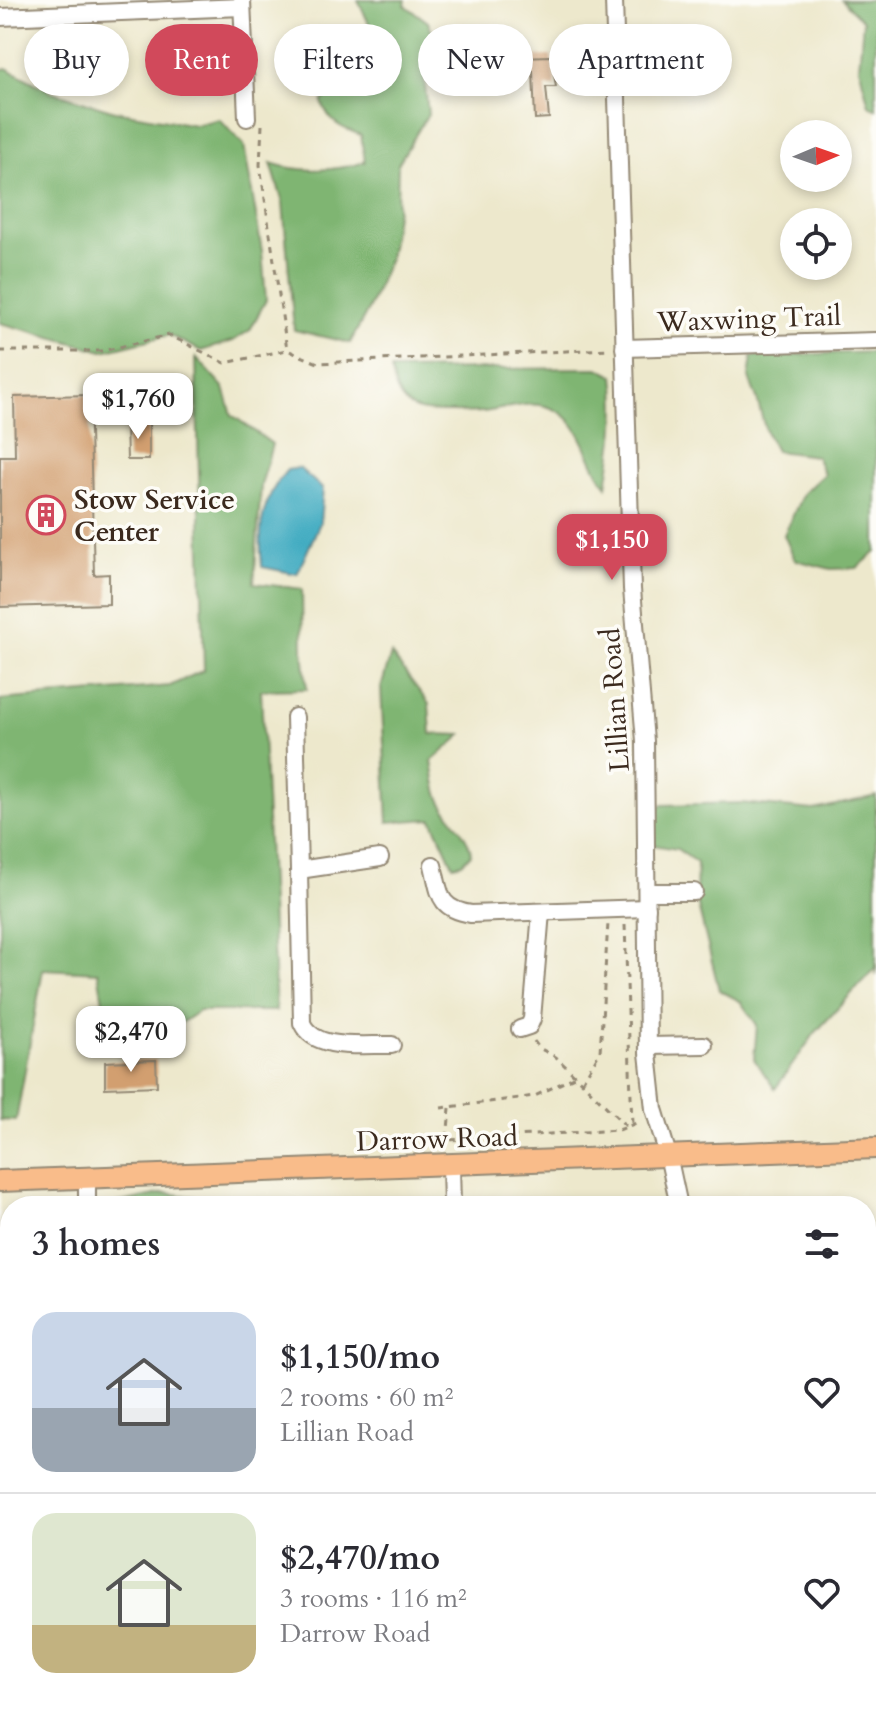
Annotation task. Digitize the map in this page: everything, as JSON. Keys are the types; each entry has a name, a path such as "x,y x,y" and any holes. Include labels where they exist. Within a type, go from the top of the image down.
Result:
{"main road":[{"name":"Darrow Road","path":"0,1181 876,1148"}],"street":[{"name":"Lillian Road","path":"614,0 632,589 644,713 648,1046 654,1109 677,1196"},
{"path":"0,17 242,3 247,118"},
{"name":"Waxwing Trail","path":"624,348 876,341"},
{"path":"295,717 302,1023 305,1031 315,1039 392,1045"},
{"path":"299,870 380,858"},
{"path":"433,865 440,896 447,907 471,914 617,909 694,892"},
{"path":"524,1028 532,1019 541,912"},
{"path":"648,1046 704,1045"},
{"path":"451,1165 452,1196"},
{"path":"87,1178 87,1196"}],"path":[{"path":"247,118 262,117 260,165 287,350"},
{"path":"0,351 103,351 169,335 225,363 287,350 318,363 624,348"},
{"path":"582,1082 600,1052 617,909"},
{"path":"617,909 630,1126"},
{"path":"524,1028 536,1046 556,1057 630,1126"},
{"path":"441,1108 535,1096 576,1076"},
{"path":"450,1108 447,1140 630,1126 639,1122"}],"green space":[{"path":"358,0 406,0 405,5 428,22 418,24 418,96 426,96 428,114 398,164 397,208 389,259 369,308 350,343 294,330 283,203 271,163 318,170 365,162 361,135 337,124 322,102 326,96 402,96 402,24 369,24"},
{"path":"842,0 876,0 876,109 869,105 859,67 863,21"},
{"path":"6,68 24,77 24,96 66,96 115,111 195,125 219,119 244,145 262,251 266,300 250,330 233,341 201,351 169,335 103,351 0,323 0,70"},
{"path":"876,352 876,552 857,568 831,569 795,560 784,535 803,493 824,474 816,456 776,451 766,432 749,378 752,356"},
{"path":"196,357 224,388 232,415 272,444 261,486 254,583 302,589 307,689 261,690 276,1011 199,1011 134,1054 110,1043 98,972 43,969 16,1121 0,1120 0,700 170,686 204,670"},
{"path":"598,368 614,376 615,431 607,486 576,429 552,408 533,404 479,412 418,410 399,394 391,370"},
{"path":"391,654 429,704 431,734 462,735 432,761 440,799 469,847 471,854 462,863 453,865 432,819 388,822 381,688"},
{"path":"876,796 876,976 875,968 815,1033 775,1089 754,1059 757,1025 740,1001 719,990 696,898 697,863 677,849 653,845 650,820 661,805 741,803 814,810"},
{"path":"165,1193 188,1196 151,1196"}],"water":[{"path":"299,468 323,489 320,523 297,574 262,567 261,527 267,503 278,481 287,470"}],"building":[{"path":"549,56 549,87 546,87 549,118 535,119 533,57"},
{"name":"Stow Service Center","path":"89,395 94,575 109,574 109,604 0,607 0,456 15,456 14,397"},
{"path":"126,422 149,422 149,460 127,460"},
{"path":"156,1060 157,1086 105,1088 105,1062"}],"place":[{"name":"Stow Service Center","path":"46,515"}]}
